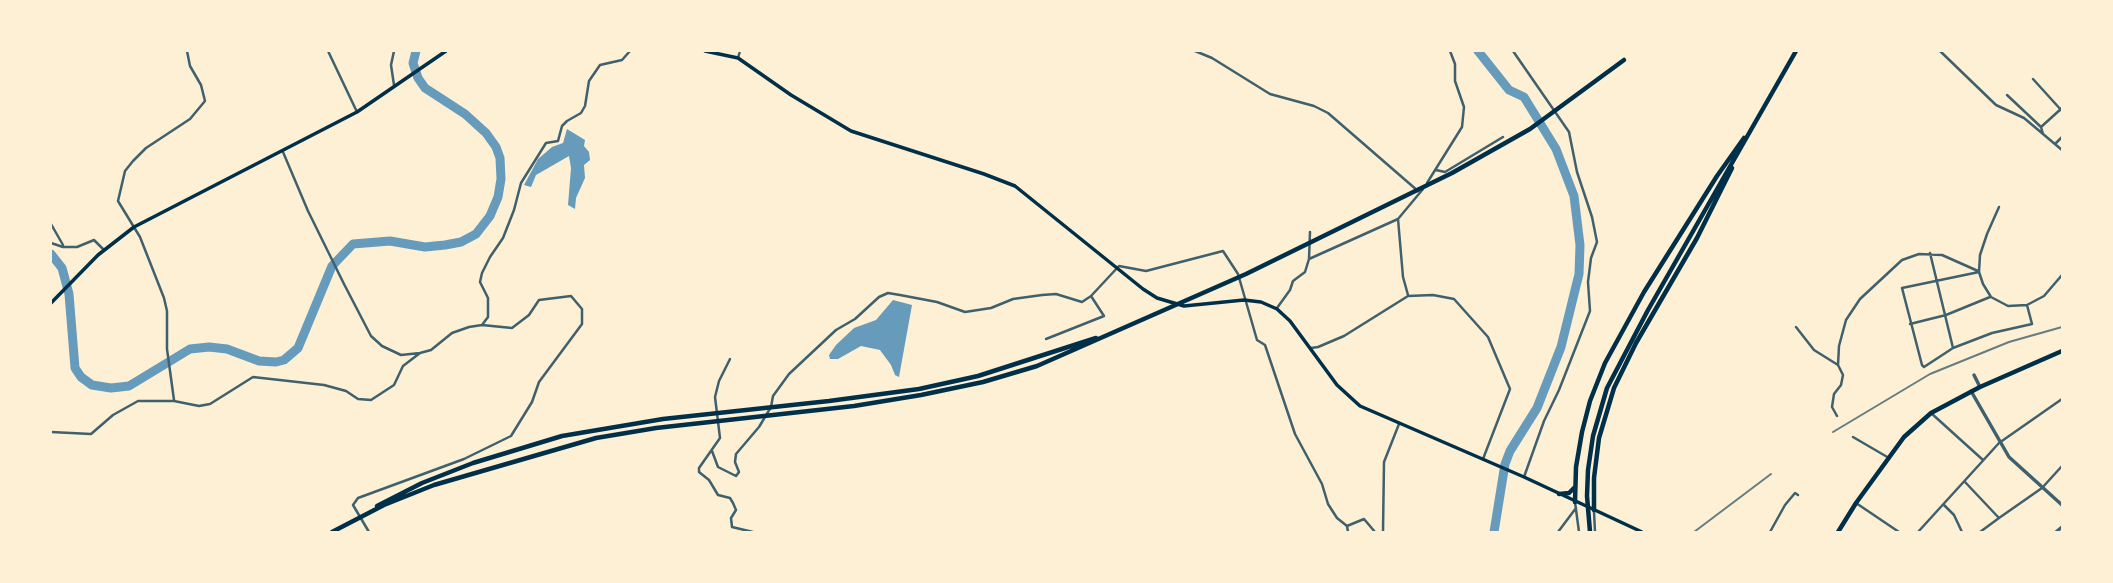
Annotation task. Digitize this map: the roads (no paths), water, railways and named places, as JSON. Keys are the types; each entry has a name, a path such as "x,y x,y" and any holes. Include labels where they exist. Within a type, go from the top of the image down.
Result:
{"highway":[{"path":"1589,532 1587,496 1593,436 1602,401 1615,370 1796,51"},
{"path":"332,532 371,511 425,488 589,440 663,427 874,403 983,382 1044,363 1163,312 1452,173 1530,129 1624,60"},
{"path":"1575,505 1579,450 1588,409 1615,342 1717,176 1755,124"},
{"path":"1594,510 1594,478 1599,438 1614,388 1636,343 1713,209 1755,124"},
{"path":"340,528 404,491 462,467 532,444 597,429 663,419 780,407 949,383 1034,359 1138,323"},
{"path":"1838,532 1903,437 1931,413 1970,391 2062,351"},
{"path":"1559,494 1569,493 1575,487"}],"main road":[{"path":"52,302 104,250 134,227 357,112 446,51"},
{"path":"705,51 738,58 791,95 851,131 1015,186 1143,289 1171,303 1184,306 1244,300 1261,302 1277,309 1290,321 1337,386 1360,406 1522,476 1575,505 1594,510 1639,532"}],"street":[{"path":"174,401 164,298 151,260 118,201 125,171 146,148 183,124 205,101 201,85 190,66 187,51"},
{"path":"328,51 357,112"},
{"path":"394,51 391,65 394,87"},
{"path":"482,325 488,317 488,298 480,282 482,273 503,238 521,183 546,143 558,141 562,126 581,113 585,106 589,80 600,65 622,60 630,51"},
{"path":"738,58 740,51"},
{"path":"1195,51 1212,58 1270,94 1314,106 1328,113 1420,193"},
{"path":"1309,259 1398,219 1436,170 1462,127 1464,107 1455,81 1455,64 1450,51"},
{"path":"1513,51 1569,132 1577,172 1597,242 1591,258 1588,282 1590,311 1522,476"},
{"path":"1940,51 1996,105 2024,118 2062,150"},
{"path":"2033,79 2062,110 2041,127"},
{"path":"2007,94 2041,127 2043,134"},
{"path":"1436,170 1445,172 1503,136"},
{"path":"2055,144 2062,137"},
{"path":"282,150 344,284 371,335 382,346 401,355 420,353 431,350 452,332 482,325 512,328 529,316 539,300 565,296 571,296 579,303 583,316 582,324 539,382 532,402 511,436 464,459 358,498 353,505 369,532"},
{"path":"1999,206 1983,245 1979,272 1991,297 2008,306 2027,305 2044,296 2062,275"},
{"path":"1398,219 1403,276 1408,296"},
{"path":"51,223 64,247"},
{"path":"1277,309 1293,281 1305,272 1309,259 1310,232"},
{"path":"51,243 77,247 94,240 104,250"},
{"path":"712,450 718,467 736,475 739,472 735,462 736,454 759,427 774,396 789,374 836,330 888,293 937,302 965,313 991,309 1013,299 1056,294 1082,302 1119,266 1146,271 1223,251 1238,274 1257,340 1265,345 1295,434 1322,484 1328,504 1337,519 1347,526 1348,532"},
{"path":"1837,416 1832,407 1834,394 1841,385 1843,375 1838,365 1839,346 1846,320 1860,299 1902,260 1919,254 1930,253 1953,259 1979,272"},
{"path":"1930,253 1953,348"},
{"path":"1979,272 1902,288 1924,367 1953,348 1992,333 2032,324 2027,305"},
{"path":"1310,348 1344,336 1408,296 1433,295 1454,299 1488,337 1510,390 1485,460"},
{"path":"1046,339 1104,316 1091,296"},
{"path":"1910,324 1946,315 1991,297"},
{"path":"1796,327 1814,350 1838,365"},
{"path":"52,433 91,433 113,415 138,401 174,401 188,406 210,404 253,377 324,385 346,391 358,399 371,400 394,385 403,366 420,353"},
{"path":"730,359 719,381 715,397 720,438 708,453 699,472 709,480 718,495 730,498 736,510 731,519 732,527 753,532"},
{"path":"1974,375 1980,387"},
{"path":"1970,391 1999,443 2014,463 2062,505"},
{"path":"1918,532 1999,443 2062,399"},
{"path":"1931,413 1983,460"},
{"path":"1383,532 1384,462 1399,424"},
{"path":"1853,437 1889,458"},
{"path":"1980,532 2042,488 2062,466"},
{"path":"1965,482 1999,518"},
{"path":"1770,532 1785,505 1795,493 1798,495"},
{"path":"1856,503 1899,532"},
{"path":"1558,532 1575,505"},
{"path":"1575,505 1579,532"},
{"path":"1944,505 1954,515 1962,532"},
{"path":"1589,532 1594,510"},
{"path":"1347,526 1364,519 1375,532"},
{"path":"2056,532 2062,527"}],"water":[{"path":"567,129 585,140 584,146 589,152 590,160 584,165 585,178 576,198 575,209 568,205 571,168 569,156 536,175 531,187 524,185 538,159 552,147 563,143"},
{"path":"893,300 912,305 899,377 895,375 880,350 861,346 838,359 830,359 829,355 836,345 854,328 876,320"}],"waterway":[{"path":"51,254 62,268 69,294 75,368 81,377 92,385 111,388 129,386 190,349 227,349 259,361 284,360 298,348 332,266 353,244 390,241 425,247 461,242 476,234 490,216 498,197 501,179 500,158 496,147 486,133 465,114 425,88 413,63 416,51"},
{"path":"1478,51 1509,90 1524,97 1556,149 1574,196 1580,245 1579,274 1561,347 1537,408 1510,451 1505,464 1494,532"}],"railway":[{"path":"1833,432 1930,374 2009,342 2062,327"},
{"path":"1694,532 1771,474"}]}
